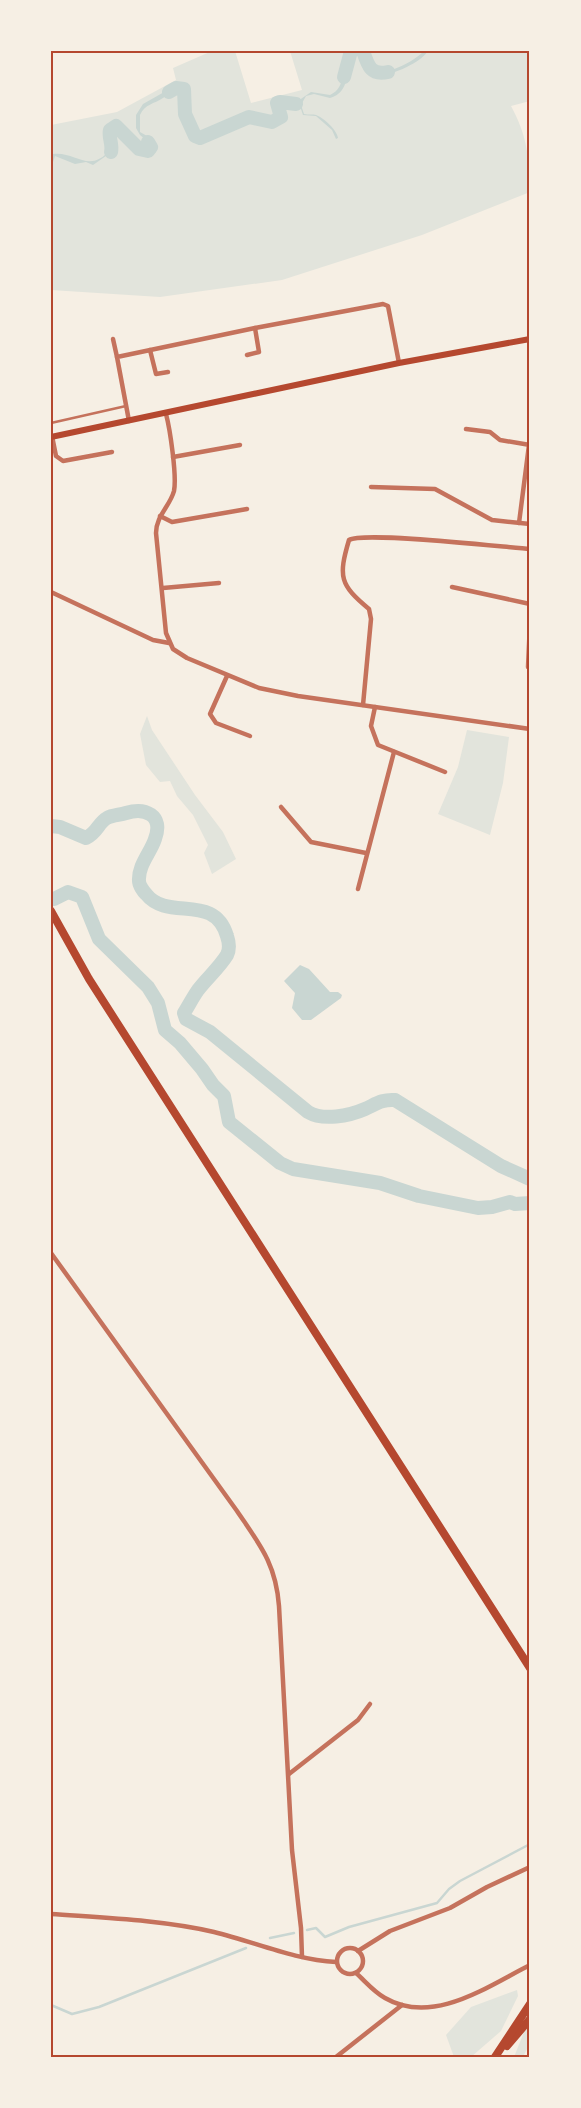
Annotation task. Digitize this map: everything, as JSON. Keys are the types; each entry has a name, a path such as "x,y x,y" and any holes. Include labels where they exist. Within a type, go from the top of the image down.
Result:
{"main road":[{"path":"52,437 399,363 530,339"},
{"path":"51,911 90,979 530,1668"},
{"path":"497,2057 530,2004"},
{"path":"497,2057 530,2019"}],"street":[{"path":"117,357 383,304 388,306 399,363"},
{"path":"247,355 259,352 255,328"},
{"path":"112,339 129,421"},
{"path":"150,350 156,374 168,372"},
{"path":"166,414 173,457 174,491 156,525 156,533 166,633 169,644 179,654 258,688 298,696 530,729"},
{"path":"466,429 490,432 500,440 529,445 519,523"},
{"path":"52,437 56,456 62,461 112,452"},
{"path":"173,457 240,445"},
{"path":"371,487 435,489 492,520 530,524"},
{"path":"160,516 172,522 247,509"},
{"path":"363,705 371,619 369,609 350,594 342,578 349,540 370,537 452,542 530,550"},
{"path":"163,588 219,583"},
{"path":"452,587 530,604"},
{"path":"51,592 153,640 169,644"},
{"path":"528,666 530,622"},
{"path":"227,676 210,714 212,720 250,736"},
{"path":"374,707 370,726 378,745 446,772"},
{"path":"358,889 394,752"},
{"path":"281,807 311,842 366,853"},
{"path":"51,1254 266,1554 273,1569 278,1593 292,1850 301,1928 302,1957"},
{"path":"289,1774 358,1720 370,1704"},
{"path":"358,1951 390,1931 450,1908 487,1887 530,1867"},
{"path":"51,1914 139,1920 177,1926 220,1934 317,1961 336,1962"},
{"path":"345,1948 354,1948 358,1951 363,1960 362,1966 356,1972 348,1974 342,1972 336,1962 338,1954 345,1948"},
{"path":"356,1972 385,1998 402,2005 430,2007 455,2002 530,1964"},
{"path":"336,2057 402,2005"}],"lane":[{"path":"51,423 126,406"}],"shaded area":[{"path":"212,51 235,51 251,103 302,90 290,51 530,51 530,101 511,106 524,138 529,169 530,192 422,235 282,280 160,297 51,290 51,125 117,112 176,80 173,68"},
{"path":"348,51 353,51 348,55 346,81 341,91 330,98 314,94 306,96 301,105 304,114 316,115 330,125 337,135 338,138 336,139 332,130 316,116 303,115 300,106 279,102 277,106 284,114 279,122 264,123 248,117 198,141 191,139 178,108 181,92 177,89 147,106 140,115 140,132 154,140 158,147 155,153 146,155 134,151 113,127 108,132 116,149 93,165 86,162 75,164 55,156 51,168 53,154 61,154 89,161 103,157 111,149 107,128 116,124 133,146 147,150 151,144 140,135 136,128 136,115 143,104 173,87 180,86 184,89 182,110 192,136 198,138 204,137 247,115 266,121 275,120 280,113 274,106 276,100 295,103 311,92 330,95 336,91 341,82"},
{"path":"358,51 362,51 368,68 375,71 398,68 424,51 427,52 409,66 390,74 373,75 367,73 363,68"},
{"path":"147,716 152,730 195,795 223,832 236,859 212,874 204,853 208,845 193,815 177,796 170,781 160,782 146,765 140,734"},
{"path":"467,730 509,737 503,783 490,835 438,814 458,767"},
{"path":"300,965 309,969 330,992 338,992 342,995 341,998 311,1020 302,1020 292,1008 295,993 284,981"},
{"path":"517,1990 518,1996 501,2031 471,2057 454,2057 446,2035 471,2007"},
{"path":"530,2025 530,2043 523,2057 514,2057 524,2032"}],"waterway":[{"path":"344,77 351,51"},
{"path":"363,51 371,69 378,73 388,72"},
{"path":"169,92 176,88 184,89 185,114 195,136 200,138 249,117 272,122 281,117 277,103 296,104"},
{"path":"111,152 110,130 116,126 139,149 148,151 151,147 148,142"},
{"path":"51,826 60,827 86,838 104,820 111,816 140,811 146,812 155,819 157,824 155,839 139,875 141,888 155,902 212,915 221,923 229,943 227,955 198,990 184,1013 186,1019 210,1032 308,1112 328,1117 344,1115 359,1112 383,1101 395,1100 501,1166 530,1179"},
{"path":"54,899 68,892 82,897 99,939 148,987 158,1003 165,1030 180,1043 224,1096 229,1122 280,1163 293,1169 380,1183 419,1196 478,1208 492,1207 510,1202 515,1204 530,1203"},
{"path":"307,1930 316,1928 325,1937 349,1927 437,1903 449,1889 460,1881 530,1844"},
{"path":"270,1938 294,1933"},
{"path":"51,2005 72,2014 99,2007 246,1948"}]}
